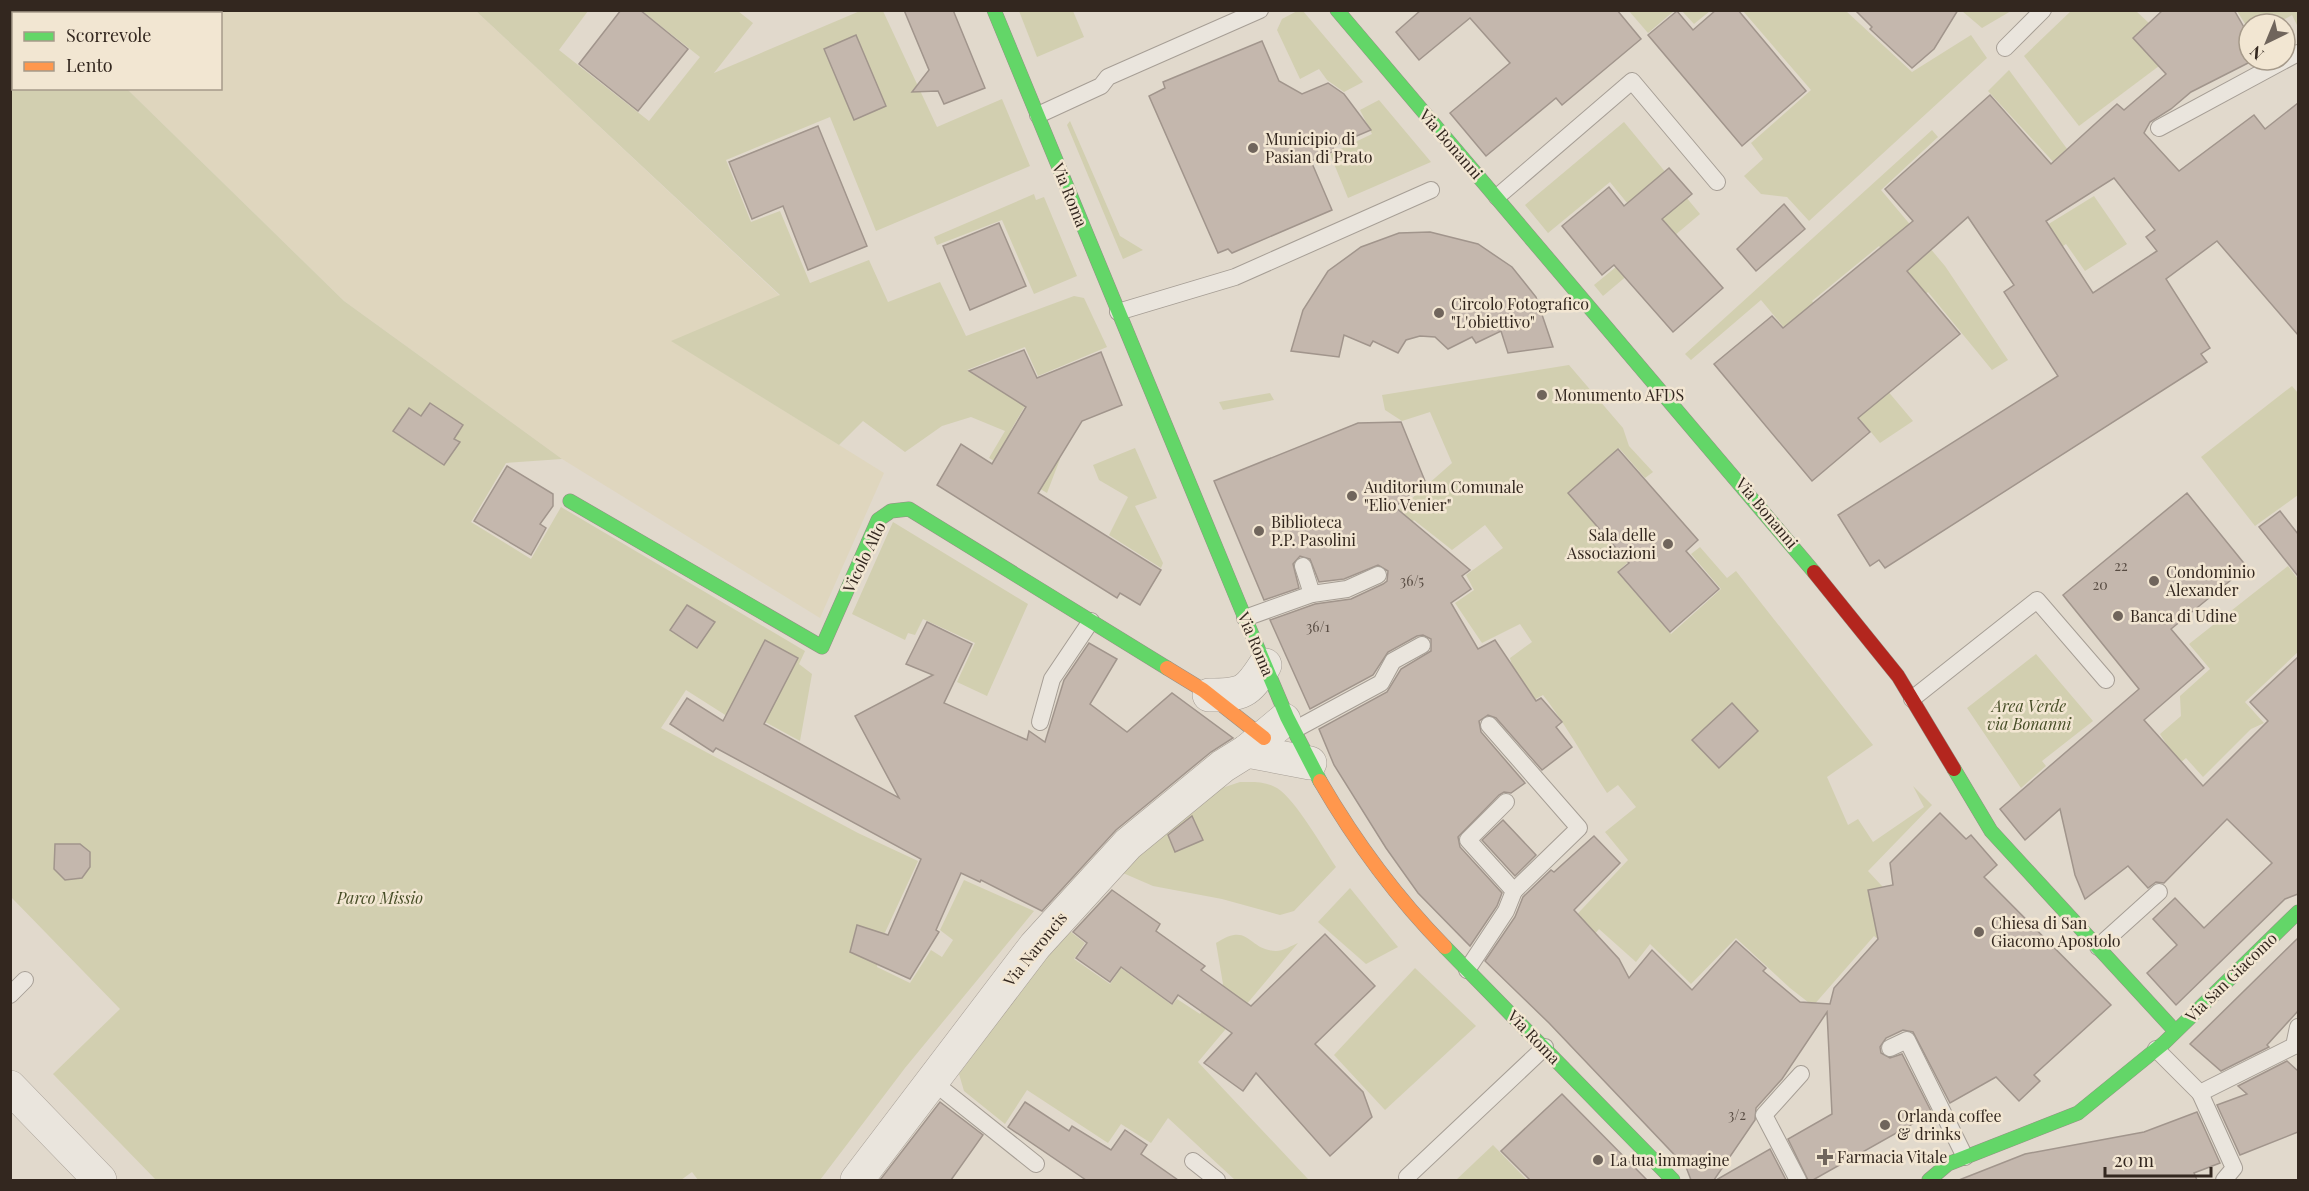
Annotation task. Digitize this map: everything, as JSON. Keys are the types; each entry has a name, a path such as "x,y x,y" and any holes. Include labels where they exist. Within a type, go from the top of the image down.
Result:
{"street":[{"name":"Via Roma","path":"994,10 1265,665 1273,734 1310,762 1349,830 1404,905 1673,1180"},
{"name":"Via Bonanni","path":"1337,10 1772,519 1871,641 1912,699 1991,831 2175,1031"},
{"name":"Vicolo Alto","path":"570,501 822,647 878,519 891,511 909,509 1273,734"},
{"path":"1209,695 1238,695 1251,687 1265,665"},
{"path":"1273,734 1310,762"},
{"name":"Via Naroncis","path":"857,1180 1035,946 1128,844 1223,765 1273,734"},
{"name":"Via San Giacomo","path":"1929,1180 1948,1164 2078,1113 2160,1046 2298,912"},
{"path":"10,1087 100,1180"}],"lane":[{"path":"1038,115 1101,86 1108,77 1260,10"},
{"path":"2005,48 2043,10"},
{"path":"2159,128 2298,53"},
{"path":"1497,197 1632,81 1717,182"},
{"path":"1118,312 1235,277 1431,190"},
{"path":"1304,566 1312,594"},
{"path":"1245,618 1312,594 1347,589 1378,574"},
{"path":"1912,699 2037,600 2106,680"},
{"path":"1040,722 1052,679 1091,621"},
{"path":"1273,734 1381,683 1393,661 1422,645"},
{"path":"1467,970 1506,911 1514,891 1579,828 1489,725"},
{"path":"1506,802 1468,840 1514,891"},
{"path":"2098,947 2160,892"},
{"path":"10,995 25,980"},
{"path":"2200,1093 2296,1046 2298,1027"},
{"path":"1890,1048 1907,1040 1965,1157"},
{"path":"2160,1046 2200,1093 2234,1168 2224,1180"},
{"path":"1407,1178 1545,1047"},
{"path":"1798,1180 1764,1115 1801,1074"},
{"path":"932,1081 1036,1164"},
{"path":"1192,1161 1217,1180"}],"shaded area":[{"path":"476,11 780,296 672,341 884,473 820,618 562,459 344,301 128,90 222,90 222,12 52,12"}],"green space":[{"name":"Parco Missio","path":"51,10 53,12 12,12 12,90 128,90 344,301 562,459 506,463 471,522 531,559 561,507 805,651 799,664 812,674 800,741 736,706 730,718 686,690 661,728 858,833 918,861 882,939 877,967 910,983 931,950 942,957 953,940 940,930 964,880 1034,911 905,1068 820,1180 698,1180 692,1172 681,1180 156,1180 53,1074 120,1009 11,897 10,11"},
{"path":"1299,10 1303,11 1363,82 1344,92 1327,80 1319,69 1300,79 1277,30 1282,19"},
{"path":"2072,10 2136,11 2179,51 2079,126 2024,56"},
{"path":"476,11 588,11 559,50 649,121 700,57 642,11 738,11 753,23 714,73 860,11 883,11 937,127 1002,99 1030,166 876,231 830,117 726,160 751,222 780,211 810,283 869,260 888,302 940,282 966,336 1074,296 1084,298 1107,347 1038,376 1025,347 967,370 1025,406 1011,430 1060,459 1047,493 989,458 1005,431 971,417 942,426 905,452 863,421 839,445 671,341 780,295"},
{"path":"1019,11 1073,11 1084,37 1037,57"},
{"path":"1629,11 1674,11 1648,33"},
{"path":"1682,11 1710,11 1694,24"},
{"path":"1743,11 1846,11 1912,72 1971,35 1987,58 1809,221 1787,197 1761,194 1744,176 1763,159 1751,143 1811,90"},
{"path":"1962,11 2011,11 1982,28"},
{"path":"2298,11 2298,27 2297,12 2238,12"},
{"path":"2009,70 2087,176 2057,166 1988,91"},
{"path":"1379,100 1431,162 1348,198 1330,154 1372,134 1360,110"},
{"path":"1070,121 1120,236 1143,250 1123,259 1067,125"},
{"path":"1624,122 1700,214 1603,296 1594,285 1654,236 1610,182 1548,233 1525,205"},
{"path":"1932,130 1938,137 1881,190 1945,266 2008,360 1992,370 1928,292 1922,297 1879,246 1812,301 1913,421 1880,443 1761,300 1691,360 1685,354"},
{"path":"1034,194 1036,200 1044,197 1077,276 1034,294 1002,220 937,245 934,237"},
{"path":"2094,196 2127,244 2085,271 2066,244 2013,280 1997,256"},
{"path":"1569,365 1623,428 1629,446 1653,472 1645,478 1619,448 1568,493 1616,548 1644,548 1617,572 1671,634 1721,589 1691,554 1700,547 1727,578 1736,571 1873,745 1827,777 1848,825 1858,819 1873,842 1924,807 1913,786 1932,805 1868,871 1909,915 1906,960 1874,936 1813,1006 1736,938 1691,984 1650,944 1636,962 1599,929 1588,942 1568,924 1628,860 1605,832 1636,807 1618,785 1607,793 1543,695 1523,706 1510,658 1532,642 1520,624 1482,643 1455,603 1474,590 1466,575 1503,548 1485,525 1452,550 1414,520 1406,527 1393,515 1452,463 1430,412 1402,421 1385,410 1382,395"},
{"path":"2292,386 2298,393 2298,495 2255,526 2201,457"},
{"path":"1270,393 1274,400 1223,410 1219,402"},
{"path":"1135,448 1157,498 1135,506 1163,563 1161,568 1109,535 1128,497 1099,480 1093,465"},
{"path":"893,522 1028,604 987,696 957,682 975,643 923,619 915,635 908,633 905,640 852,614"},
{"path":"2288,566 2298,579 2298,652 2245,702 2264,723 2251,729 2203,777 2186,758 2179,764 2160,734 2181,716 2180,696 2210,669 2189,644"},
{"name":"Area Verde via Bonanni","path":"2036,654 2093,721 2042,761 2046,766 2021,788 1967,708"},
{"path":"1240,782 1268,784 1284,794 1300,813 1336,867 1294,911 1280,915 1222,899 1153,886 1116,870 1216,790"},
{"path":"1350,888 1398,947 1366,964 1318,922"},
{"path":"1067,929 1085,943 1074,959 1110,984 1121,968 1172,1005 1177,999 1200,1014 1223,984 1216,943 1236,935 1248,938 1266,949 1276,951 1298,943 1198,1062 1308,1179 1235,1180 1168,1118 1151,1143 1121,1124 1108,1143 1027,1090 1005,1124 964,1091 959,1074"},
{"path":"1415,968 1476,1026 1385,1110 1334,1055"},
{"path":"1493,1145 1527,1180 1456,1180"}],"building":[{"path":"621,10 640,10 688,49 638,111 579,64"},
{"path":"904,10 953,10 985,88 944,104 938,91 912,92 929,70"},
{"path":"1421,10 1617,10 1641,39 1562,105 1556,98 1486,156 1450,113 1510,63 1470,18 1419,60 1396,32"},
{"path":"1716,10 1738,10 1806,91 1742,146 1648,35 1677,11 1693,30"},
{"path":"1855,10 1958,10 1934,49 1912,68 1870,29 1872,27"},
{"path":"2163,10 2234,10 2237,15 2237,69 2191,92 2171,109 2150,122 2144,133 2179,171 2254,115 2265,129 2298,103 2298,335 2217,241 2166,279 2210,348 2201,354 2207,362 1885,568 1879,560 1870,566 1838,515 2058,376 2004,292 2014,285 1968,217 1907,271 1960,334 1858,418 1870,432 1812,481 1714,364 1772,316 1783,328 1913,221 1885,189 1990,95 2051,164 2117,104 2124,110 2166,74 2133,38","holes":["2114,178 2155,230 2146,237 2157,251 2093,293 2046,221"]},
{"path":"856,35 886,106 854,120 824,49"},
{"name":"Municipio di Pasian di Prato","path":"1262,41 1279,81 1302,94 1328,83 1344,94 1371,130 1333,146 1334,151 1311,161 1332,210 1232,253 1228,249 1218,253 1149,96 1165,88 1163,82"},
{"path":"818,126 867,246 808,270 783,206 752,219 729,162"},
{"path":"1669,168 1692,194 1662,219 1723,288 1673,332 1614,265 1602,275 1562,226 1609,187 1624,206"},
{"path":"1784,204 1805,229 1756,271 1737,249"},
{"path":"999,223 1026,286 970,310 943,246"},
{"path":"1430,232 1478,244 1512,267 1536,297 1553,347 1508,353 1501,331 1476,343 1472,337 1448,349 1435,337 1420,336 1406,340 1398,353 1373,341 1370,346 1344,335 1339,357 1291,351 1303,310 1328,271 1361,247 1399,233"},
{"path":"1024,350 1037,378 1101,352 1122,405 1082,421 1038,493 1161,570 1140,605 1120,593 1117,598 937,485 961,444 992,464 1026,407 969,371"},
{"path":"430,403 463,425 454,439 460,442 444,465 393,431 409,408 421,416"},
{"path":"1401,422 1425,481 1395,507 1470,570 1462,576 1471,589 1451,603 1478,649 1495,640 1536,701 1541,698 1562,722 1556,727 1572,747 1542,770 1496,718 1488,715 1479,721 1481,732 1525,783 1511,793 1504,792 1499,795 1458,837 1460,847 1502,893 1497,906 1470,946 1418,893 1386,848 1334,765 1319,729 1387,692 1401,669 1431,651 1431,639 1423,635 1417,636 1388,652 1373,675 1310,709 1270,620 1315,604 1351,599 1387,581 1388,571 1378,565 1344,579 1319,582 1310,559 1300,556 1293,564 1299,588 1264,600 1214,481 1358,423"},
{"name":"Sala delle Associazioni","path":"1618,449 1698,540 1686,551 1719,589 1670,632 1618,572 1629,563 1568,493"},
{"path":"507,466 553,494 553,506 540,524 546,528 531,555 474,521"},
{"path":"2187,493 2247,567 2171,629 2204,668 2144,720 2203,786 2268,721 2250,702 2298,657 2298,894 2285,899 2176,1005 2147,973 2177,945 2153,919 2175,898 2204,928 2272,863 2227,819 2164,883 2156,882 2148,888 2128,866 2085,899 2075,875 2060,809 2025,840 2000,809 2139,689 2063,595"},
{"path":"2280,511 2298,534 2298,576 2259,527"},
{"path":"687,605 715,622 697,648 670,630"},
{"path":"927,622 972,644 944,703 1027,740 1029,731 1045,742 1064,680 1089,643 1117,659 1090,704 1127,732 1172,693 1233,738 1211,752 1116,830 1042,911 981,880 980,882 961,873 936,930 939,932 910,979 850,952 857,925 888,935 921,859 716,748 713,752 670,724 687,698 723,721 765,640 798,658 764,724 899,798 855,716 933,675 906,664"},
{"path":"1732,703 1758,731 1719,768 1692,740"},
{"path":"1940,813 1966,839 1971,835 1997,865 1984,877 2111,1005 2034,1075 2040,1081 2019,1101 1996,1077 1950,1103 1913,1032 1903,1030 1886,1038 1880,1047 1881,1053 1890,1058 1902,1054 1932,1113 1813,1180 1808,1180 1788,1139 1832,1114 1827,1012 1782,1079 1756,1108 1755,1120 1714,1180 1691,1180 1686,1167 1549,1023 1485,961 1515,917 1523,897 1551,870 1554,872 1594,836 1620,863 1574,910 1619,959 1629,978 1652,950 1692,990 1736,941 1766,968 1763,971 1800,1002 1830,1004 1834,988 1878,939 1868,890 1893,885 1890,863"},
{"path":"1192,816 1203,840 1175,852 1168,835"},
{"path":"1503,820 1536,855 1515,876 1482,840"},
{"path":"55,844 80,844 90,852 90,867 82,878 65,880 54,869"},
{"path":"1112,890 1160,924 1156,931 1205,966 1201,970 1251,1006 1325,934 1375,986 1315,1044 1363,1092 1372,1117 1330,1156 1256,1073 1243,1091 1204,1063 1232,1033 1178,995 1172,1004 1121,967 1110,982 1076,958 1087,943 1073,932"},
{"path":"2298,938 2298,1011 2267,1045 2269,1047 2221,1071 2190,1044"},
{"path":"2287,1061 2298,1071 2298,1132 2240,1155 2217,1105 2247,1094 2238,1086"},
{"path":"1562,1094 1647,1180 1530,1180 1501,1151"},
{"path":"940,1102 983,1135 951,1180 880,1180"},
{"path":"1025,1102 1069,1131 1072,1126 1111,1150 1125,1130 1147,1145 1141,1154 1178,1180 1086,1180 1008,1127"},
{"path":"2197,1112 2220,1163 2194,1173 2197,1180 1959,1180 2025,1154 2144,1132"},
{"path":"1770,1149 1786,1180 1716,1180"}],"traffic: fast":[{"path":"994,10 1245,618 1287,717 1320,781"},
{"path":"1337,10 1814,572"},
{"path":"570,501 822,647 878,520 891,511 909,509 1167,668"},
{"path":"1954,769 1991,831 2175,1031"},
{"path":"1929,1180 1948,1164 2078,1113 2164,1043 2298,912"},
{"path":"1445,947 1673,1180"}],"traffic: slow":[{"path":"1167,668 1203,690 1264,738"},
{"path":"1320,781 1377,868 1409,908 1445,947"}],"traffic: jam":[{"path":"1814,572 1898,676 1954,769"}],"place":[{"name":"Municipio di Pasian di Prato","path":"1253,148"},
{"name":"Circolo Fotografico \"L'obiettivo\"","path":"1439,313"},
{"name":"Monumento AFDS","path":"1542,395"},
{"name":"Auditorium Comunale \"Elio Venier\"","path":"1352,496"},
{"name":"Biblioteca P.P. Pasolini","path":"1259,531"},
{"name":"Sala delle Associazioni","path":"1668,544"},
{"name":"Condominio Alexander","path":"2154,581"},
{"name":"Banca di Udine","path":"2118,616"},
{"name":"Chiesa di San Giacomo Apostolo","path":"1979,932"},
{"name":"Orlanda coffee & drinks","path":"1885,1125"},
{"name":"Farmacia Vitale","path":"1825,1157"},
{"name":"La tua immagine","path":"1598,1160"}]}
